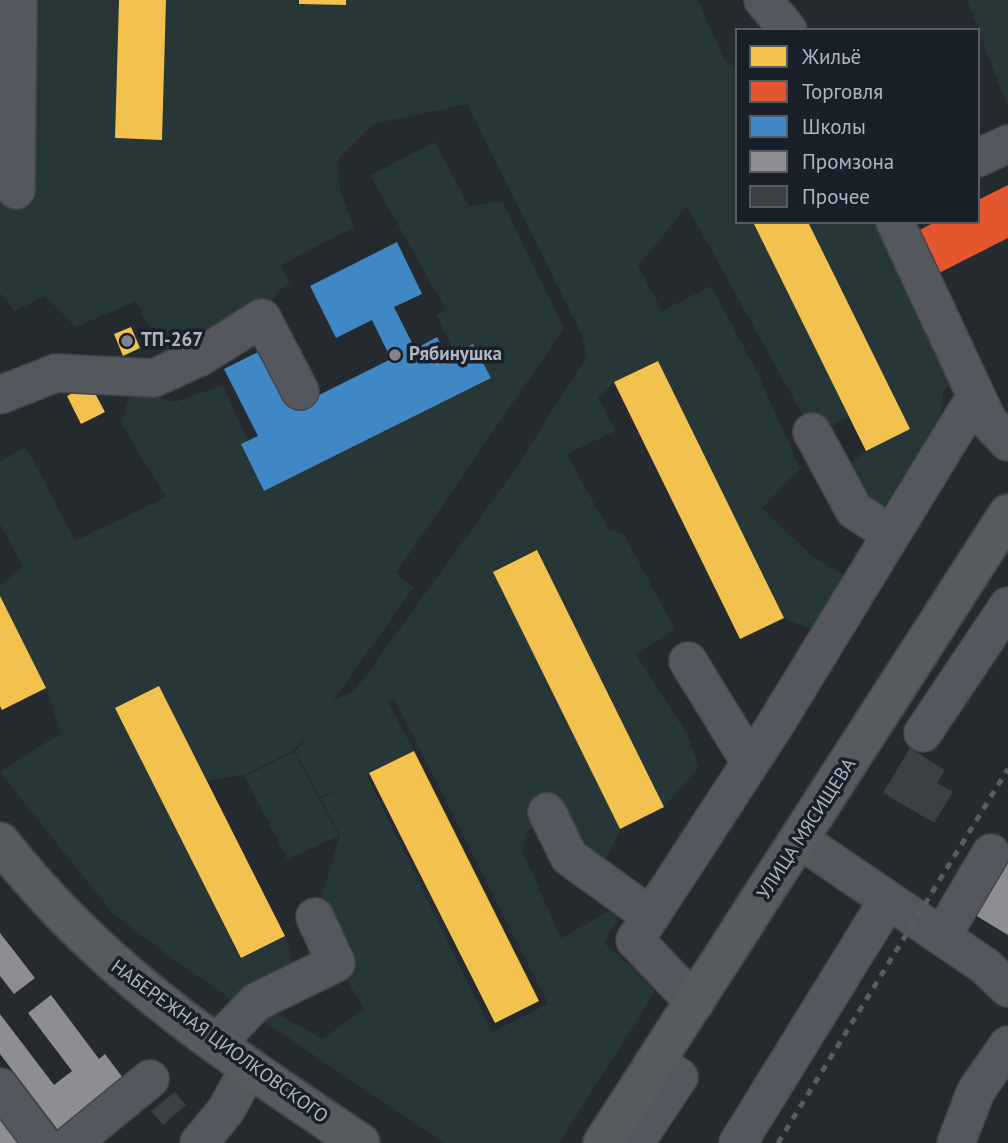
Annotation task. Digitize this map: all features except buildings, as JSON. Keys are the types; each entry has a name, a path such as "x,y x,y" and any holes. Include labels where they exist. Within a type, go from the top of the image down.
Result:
{"main road":[{"name":"УЛИЦА МЯСИЩЕВА","path":"603,1143 1008,514"},
{"name":"НАБЕРЕЖНАЯ ЦИОЛКОВСКОГО","path":"0,842 38,890 104,957 249,1068 360,1143"}],"street":[{"path":"16,190 18,0"},
{"path":"763,0 786,28"},
{"path":"980,157 1008,144"},
{"path":"896,224 988,421 1008,442"},
{"path":"0,396 56,373 154,378 200,357 262,318 300,391"},
{"path":"695,1003 635,940 750,762 976,396"},
{"path":"811,432 854,510 891,534"},
{"path":"923,733 1008,607"},
{"path":"688,661 750,762"},
{"path":"547,812 569,857 651,916"},
{"path":"800,840 985,966 1008,988"},
{"path":"942,936 991,853"},
{"path":"738,1143 888,900"},
{"path":"216,1044 256,1002 335,963 315,917"},
{"path":"956,1143 976,1091 1008,1045"},
{"path":"635,1143 679,1077 657,1063"},
{"path":"199,1143 226,1110 249,1068"},
{"path":"72,1143 150,1079"},
{"path":"0,1089 42,1143"}],"shaded area":[{"path":"0,0 119,0 115,139 162,140 166,0 299,0 299,4 346,5 346,0 698,0 724,60 735,68 735,224 754,224 849,417 812,432 687,206 638,266 662,311 711,286 756,370 800,468 762,508 812,556 860,585 829,637 784,618 658,361 614,382 598,398 615,431 567,454 608,529 624,534 675,630 636,654 688,736 699,767 664,807 538,551 494,572 620,829 597,878 568,814 527,831 522,851 561,938 629,900 604,943 639,973 655,992 559,1143 444,1143 194,974 114,915 0,772 61,733 46,688 0,596 0,585 23,567 0,524 0,461 26,447 75,541 166,497 121,423 132,390 175,402 223,385 248,441 241,445 265,491 490,379 473,344 455,353 436,315 446,310 370,175 435,142 469,206 502,201 564,328 396,573 414,587 332,702 356,689 514,471 587,356 582,335 467,104 373,124 338,159 340,191 354,227 281,265 290,284 278,291 262,318 170,370 136,301 76,327 45,296 15,311 0,293","holes":["394,698 548,1004 492,1032 367,775 414,751 388,702","115,708 206,781 245,775 294,750 313,727 295,752 320,797 338,789 321,799 340,835 316,915 337,963 364,1009 323,1039 253,1001 298,979 285,936 240,958"]},
{"path":"967,0 1008,0 1008,108 980,28 978,28"},
{"path":"809,224 896,224 962,370 943,392 941,418 883,508 836,476 866,451 909,429"},
{"path":"294,752 339,836 287,859 245,776"}],"railway":[{"path":"778,1143 1008,769"}],"place":[{"name":"ТП-267","path":"127,341"},
{"name":"Рябинушка","path":"395,355"}]}
